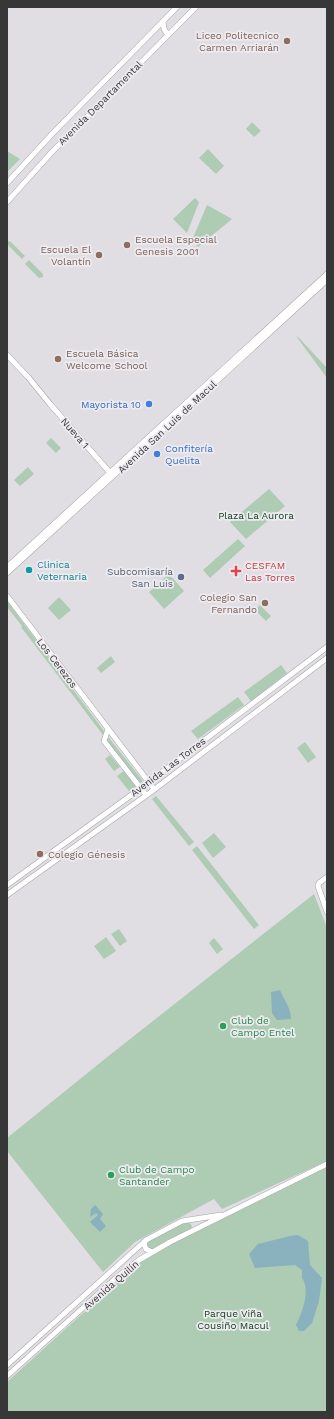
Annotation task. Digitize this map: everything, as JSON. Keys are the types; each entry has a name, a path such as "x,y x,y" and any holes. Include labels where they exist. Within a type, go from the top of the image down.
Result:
{"main road":[{"name":"Avenida Departamental","path":"7,183 52,134 177,7"},
{"name":"Avenida Departamental","path":"7,202 47,157 196,7"},
{"path":"163,22 164,29 168,35"},
{"name":"Avenida San Luis de Macul","path":"7,573 327,274"},
{"name":"Avenida San Luis de Macul","path":"7,567 112,475 327,280"},
{"name":"Nueva 1","path":"7,355 112,475"},
{"name":"Los Cerezos","path":"7,596 154,789"},
{"name":"Avenida Las Torres","path":"7,884 149,782 327,647"},
{"name":"Avenida Las Torres","path":"7,895 146,795 327,658"},
{"path":"298,668 304,675"},
{"path":"246,709 246,714 250,716"},
{"path":"108,729 104,741 146,795"},
{"path":"327,877 319,884 327,912"},
{"name":"Avenida Quilín","path":"7,1376 127,1269 152,1252 327,1164"},
{"name":"Avenida Quilín","path":"7,1364 146,1240 172,1225 187,1219 210,1217 227,1213"},
{"path":"187,1219 191,1220 193,1224 193,1228 190,1232"},
{"path":"146,1240 144,1244 146,1249 152,1252"}],"green space":[{"path":"252,122 261,131 254,137 246,129"},
{"path":"208,149 224,166 216,174 199,158"},
{"path":"7,151 20,159 7,172"},
{"path":"195,198 199,202 187,233 173,219"},
{"path":"207,205 232,219 198,247 192,240"},
{"path":"8,241 11,242 25,256 22,259 8,245"},
{"path":"29,260 43,274 43,277 39,278 25,264"},
{"path":"296,336 327,368 327,378"},
{"path":"51,438 61,448 56,453 46,443"},
{"path":"28,467 34,474 20,486 14,480"},
{"name":"Plaza La Aurora","path":"269,489 285,506 246,539 230,522"},
{"path":"238,539 245,546 210,578 203,570"},
{"path":"169,574 184,591 164,609 149,592"},
{"path":"59,597 71,610 59,620 48,608"},
{"path":"7,601 104,731 103,735 21,627 22,626 7,607"},
{"path":"260,605 271,616 266,621 255,610"},
{"path":"111,656 115,662 101,673 97,668"},
{"path":"281,665 287,673 251,701 244,692"},
{"path":"238,697 244,705 198,739 191,731"},
{"path":"109,738 143,781 139,784 106,740"},
{"path":"305,742 316,757 308,763 297,748"},
{"path":"110,755 120,767 114,771 105,759"},
{"path":"124,771 136,786 129,791 117,776"},
{"path":"156,796 194,842 189,846 152,799"},
{"path":"214,833 226,847 213,858 202,843"},
{"path":"197,846 259,925 254,929 192,850"},
{"path":"314,894 327,928 327,1161 222,1209 214,1199 135,1242 103,1272 7,1151 7,1138"},
{"path":"119,929 127,941 120,946 111,934"},
{"path":"106,937 116,951 104,959 94,946"},
{"path":"214,938 223,949 217,954 209,943"},
{"name":"Parque Viña Cousiño Macul","path":"327,1167 327,1412 7,1412 7,1382 135,1266 162,1249"},
{"path":"188,1222 192,1227 190,1230 154,1249 148,1247 147,1243 155,1236"}],"water":[{"path":"280,990 289,1008 291,1019 277,1020 272,1013 271,992"},
{"path":"95,1205 103,1214 100,1219 106,1226 100,1232 90,1222 98,1215 96,1213 90,1217 91,1209"},
{"path":"298,1235 308,1241 310,1265 322,1278 319,1301 312,1323 304,1331 299,1331 296,1325 305,1302 306,1295 305,1283 302,1278 302,1270 295,1265 255,1268 249,1254 258,1244"}],"place":[{"name":"Liceo Politecnico Carmen Arriarán","path":"287,41"},
{"name":"Escuela Especial Genesis 2001","path":"127,245"},
{"name":"Escuela El Volantín","path":"99,255"},
{"name":"Escuela Básica Welcome School","path":"58,359"},
{"name":"Mayorista 10","path":"149,404"},
{"name":"Confitería Quelita","path":"157,454"},
{"name":"Clinica Veternaria","path":"29,570"},
{"name":"CESFAM Las Torres","path":"236,571"},
{"name":"Subcomisaría San Luis","path":"181,577"},
{"name":"Colegio San Fernando","path":"265,603"},
{"name":"Colegio Génesis","path":"40,854"},
{"name":"Club de Campo Entel","path":"223,1026"},
{"name":"Club de Campo Santander","path":"111,1175"}]}
